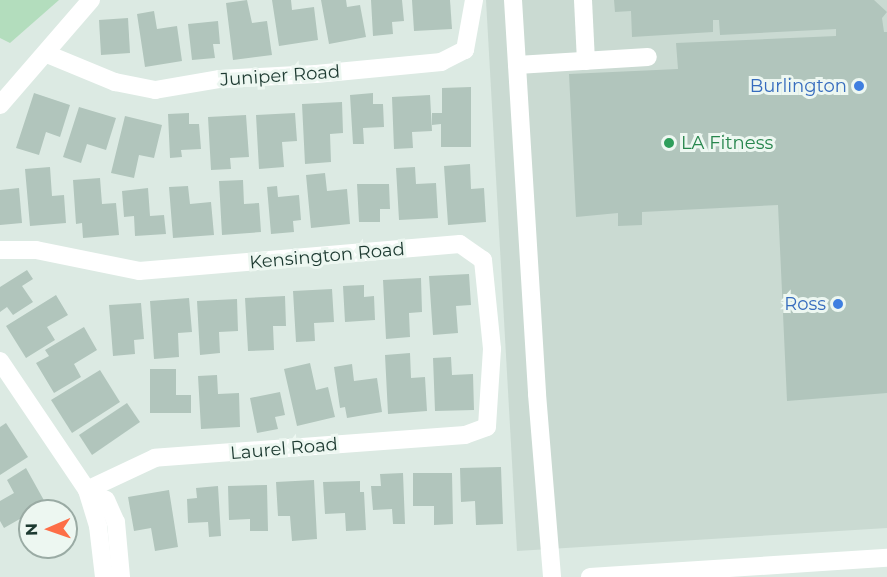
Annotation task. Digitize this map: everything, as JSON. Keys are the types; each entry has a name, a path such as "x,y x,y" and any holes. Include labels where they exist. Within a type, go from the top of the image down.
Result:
{"street":[{"path":"0,105 47,54 91,0"},
{"name":"Juniper Road","path":"47,54 115,82 155,90 220,79 316,74 441,62 465,50 474,0"},
{"path":"513,0 537,394 552,577"},
{"path":"583,0 586,61"},
{"path":"517,65 648,57"},
{"name":"Kensington Road","path":"0,250 36,250 139,271 460,243 483,260 492,349 487,427"},
{"path":"0,361 87,490 99,533 104,577"},
{"name":"Laurel Road","path":"87,490 155,458 465,435 487,427"},
{"path":"87,490 106,500 117,531 121,577"},
{"path":"99,533 117,531"},
{"path":"590,577 704,573 887,558"}],"shaded area":[{"path":"486,0 887,0 887,528 517,551"}],"green space":[{"path":"0,0 59,0 10,43 0,38"}],"building":[{"path":"247,0 252,23 267,21 272,55 233,60 226,3"},
{"path":"272,0 291,0 292,10 314,7 318,40 279,46"},
{"path":"321,0 346,0 347,7 360,5 366,37 329,44"},
{"path":"371,0 402,0 404,21 392,22 393,34 373,36"},
{"path":"412,0 450,0 452,29 414,31"},
{"path":"614,0 874,0 887,12 882,18 884,32 887,32 887,393 787,401 778,205 642,212 642,225 618,226 618,213 576,217 569,74 678,69 676,43 836,36 836,29 720,35 719,20 713,20 713,32 632,37 631,11 615,12"},
{"path":"154,11 157,29 177,26 182,61 145,67 137,14"},
{"path":"128,18 130,53 101,55 99,20"},
{"path":"218,21 220,44 213,44 215,58 192,60 188,24"},
{"path":"471,87 471,147 441,147 441,124 432,125 432,113 442,113 442,88"},
{"path":"34,93 70,105 60,137 46,132 39,155 16,148"},
{"path":"373,93 373,104 383,104 384,127 363,128 364,144 353,144 350,95"},
{"path":"430,95 432,131 412,132 413,148 394,149 392,97"},
{"path":"342,102 343,133 330,134 331,162 305,164 302,104"},
{"path":"79,107 116,118 106,150 87,144 81,163 63,157"},
{"path":"189,113 189,124 199,124 201,149 181,150 182,157 170,158 168,114"},
{"path":"295,113 297,141 282,142 284,167 259,169 256,115"},
{"path":"246,115 249,157 230,158 231,169 211,170 208,117"},
{"path":"125,116 162,125 154,158 139,155 134,178 111,173"},
{"path":"470,164 471,189 484,188 486,222 448,225 444,166"},
{"path":"50,167 52,196 64,195 66,223 30,226 25,169"},
{"path":"415,167 416,184 436,183 438,218 399,220 396,168"},
{"path":"325,173 327,191 347,189 350,224 311,228 306,175"},
{"path":"100,178 102,204 116,203 119,235 83,238 82,223 76,224 73,180"},
{"path":"243,180 244,204 259,203 261,232 222,235 219,181"},
{"path":"357,184 389,184 390,209 380,209 380,222 359,222"},
{"path":"188,186 190,204 211,202 214,235 173,238 169,187"},
{"path":"277,186 278,197 299,195 301,220 293,221 294,232 271,234 267,187"},
{"path":"19,188 22,223 0,225 0,190"},
{"path":"148,188 150,216 164,215 166,234 135,236 134,216 124,217 122,191"},
{"path":"27,270 33,279 22,286 33,302 13,315 7,307 0,312 0,287"},
{"path":"469,274 471,305 456,306 458,333 433,335 429,276"},
{"path":"421,278 422,312 409,313 410,337 386,339 383,280"},
{"path":"364,285 364,297 374,296 375,320 345,322 343,286"},
{"path":"332,289 334,322 314,323 315,341 296,342 293,291"},
{"path":"56,295 68,315 47,327 55,340 26,358 6,326"},
{"path":"285,296 286,326 273,326 274,350 248,351 245,298"},
{"path":"189,298 192,332 178,333 179,357 154,359 150,301"},
{"path":"237,299 238,331 219,332 220,353 200,355 197,301"},
{"path":"141,303 144,339 134,340 135,354 113,356 109,305"},
{"path":"84,327 97,350 74,364 81,377 54,393 36,363 49,356 45,350"},
{"path":"410,353 411,378 425,377 427,411 388,414 385,355"},
{"path":"451,357 452,375 473,374 474,410 435,411 433,358"},
{"path":"310,363 316,390 328,387 335,417 297,426 284,369"},
{"path":"352,364 354,381 377,378 382,412 347,418 345,407 340,408 334,367"},
{"path":"150,369 176,369 176,395 191,395 191,413 150,413"},
{"path":"100,370 120,402 72,433 51,400"},
{"path":"217,375 218,394 239,393 240,427 201,429 198,376"},
{"path":"280,392 285,415 275,417 278,429 257,433 250,398"},
{"path":"127,403 140,422 92,455 79,435"},
{"path":"6,423 28,457 0,475 0,427"},
{"path":"501,467 503,524 476,525 475,501 461,502 460,468"},
{"path":"26,468 43,499 18,499 18,520 4,528 0,521 0,501 14,493 7,480"},
{"path":"403,473 405,524 393,524 392,509 373,510 371,486 381,486 380,474"},
{"path":"413,473 452,473 453,524 434,525 434,506 413,506"},
{"path":"314,480 317,539 292,541 290,516 278,516 276,482"},
{"path":"360,481 360,492 364,492 366,530 346,531 345,513 325,514 323,482"},
{"path":"267,485 268,531 250,531 250,519 229,520 228,486"},
{"path":"218,486 221,536 209,537 208,522 188,523 187,499 197,498 196,488"},
{"path":"169,490 178,547 155,551 151,528 134,531 128,497"}],"place":[{"name":"Burlington","path":"859,86"},
{"name":"LA Fitness","path":"669,143"},
{"name":"Ross","path":"838,304"}]}
